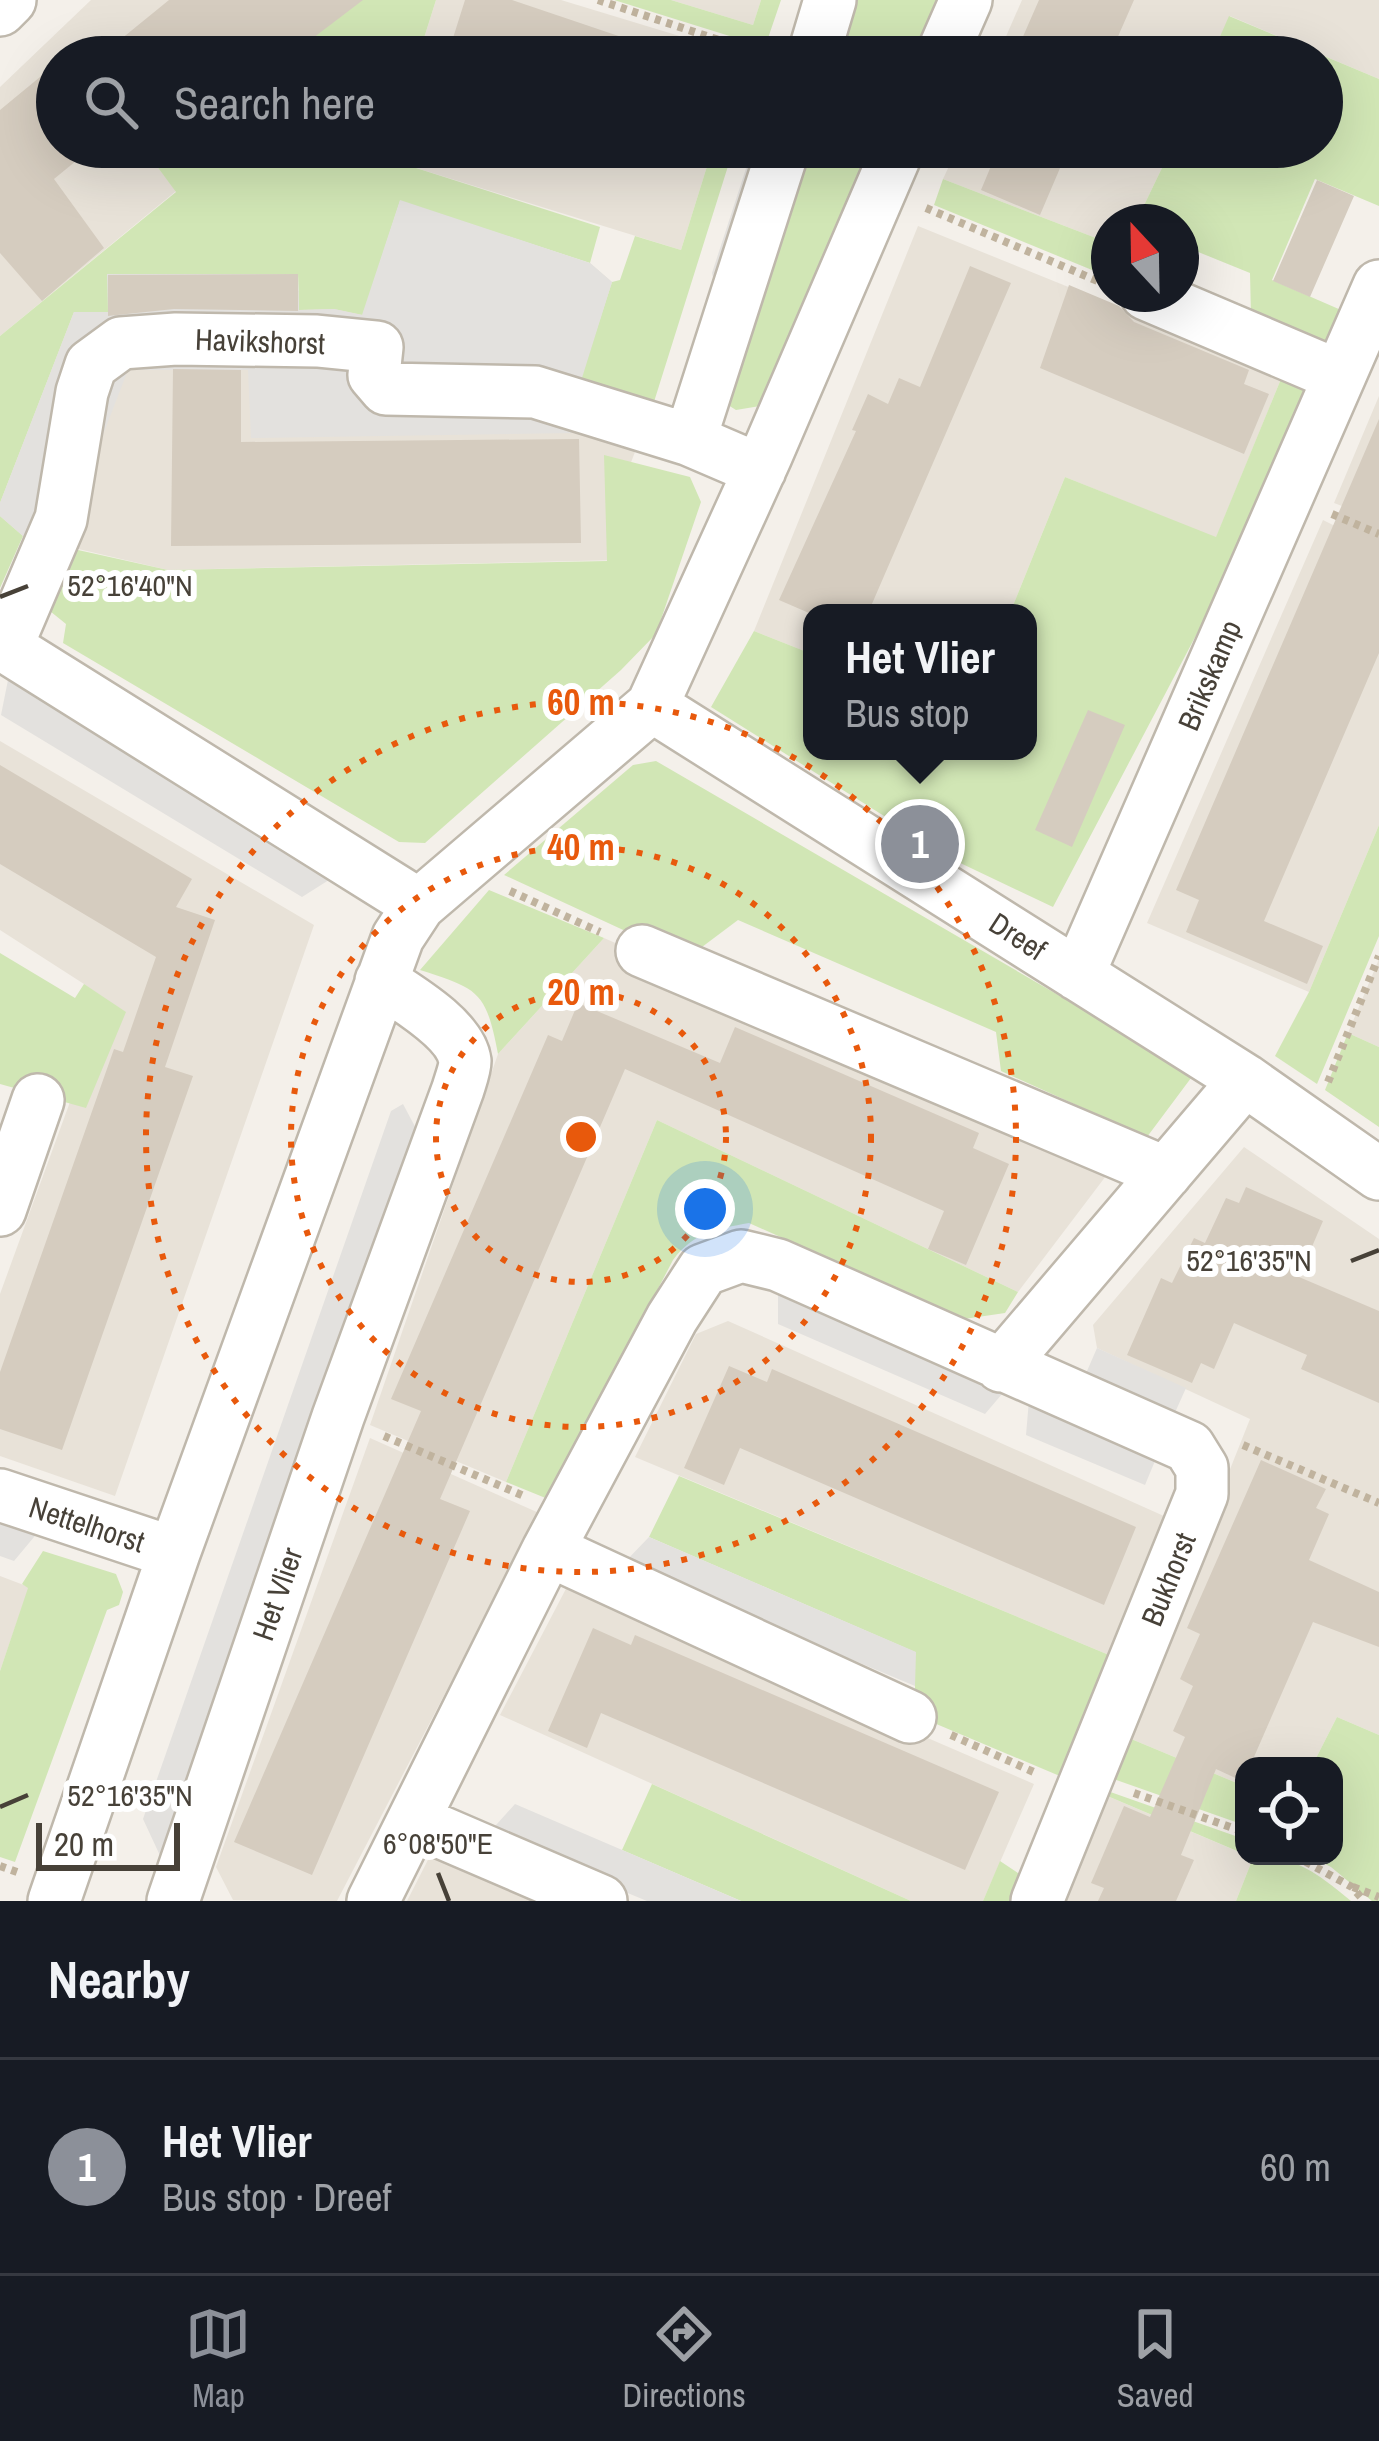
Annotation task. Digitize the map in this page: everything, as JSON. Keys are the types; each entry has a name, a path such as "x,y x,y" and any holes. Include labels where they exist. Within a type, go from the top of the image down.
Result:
{"street":[{"path":"0,10 10,0"},
{"path":"819,36 830,0"},
{"path":"950,36 967,0"},
{"path":"760,470 690,440 777,168"},
{"path":"66,1896 174,1553 398,937 419,905 652,706 890,168"},
{"name":"Brikskamp","path":"1078,975 1379,286"},
{"path":"1188,312 1339,376"},
{"name":"Havikshorst","path":"419,905 3,645 61,519 82,392 91,365 121,343 176,339 317,341 377,347 374,374 386,389 535,392 690,440"},
{"name":"Dreef","path":"652,706 1245,1080 1379,1174"},
{"path":"642,951 1166,1173"},
{"name":"Het Vlier","path":"172,1901 465,1061 454,1037 381,981"},
{"path":"1001,1366 1245,1080"},
{"path":"0,1210 38,1100"},
{"path":"374,1901 559,1533 672,1318 703,1270 741,1256 778,1265 1189,1448"},
{"name":"Bukhorst","path":"1037,1901 1202,1494 1202,1468 1189,1448"},
{"name":"Nettelhorst","path":"0,1495 174,1553"},
{"path":"559,1533 910,1717"},
{"path":"416,1821 601,1901"}],"path":[{"path":"598,0 707,36"},
{"path":"894,168 931,210 1091,278"},
{"path":"459,869 642,951"},
{"path":"1310,1128 1379,956"},
{"path":"338,1417 559,1533"},
{"path":"1189,1448 1238,1442 1379,1503"},
{"path":"910,1717 1084,1784 1235,1829"},
{"path":"1312,1865 1379,1897"},
{"path":"1352,1887 1364,1901"}],"shaded area":[{"path":"91,0 359,0 315,36 53,36"},
{"path":"436,0 561,0 679,36 425,36"},
{"path":"671,0 761,0 753,25"},
{"path":"1022,0 1379,0 1379,79 1343,64 1343,36 1277,36 1230,16 1221,36 1006,36"},
{"path":"36,53 36,168 158,168 176,191 0,336 0,87"},
{"path":"416,168 706,168 681,250"},
{"path":"746,168 760,168 718,302 712,273"},
{"path":"948,168 1162,168 1145,204 1091,204 1091,236 943,179"},
{"path":"400,200 590,263 612,282 581,381 653,405 635,452 577,433 251,438 248,370 128,370 60,546 23,536 0,516 0,503 74,312 108,312 107,274 298,274 299,310 334,309 362,315"},
{"path":"918,226 1091,296 1091,312 1130,312 1283,374 1216,538 1065,477 1014,604 803,604 803,650 754,631"},
{"path":"590,263 612,282 581,381 653,405 630,465 623,560 168,570 23,536 0,516 0,503 74,312"},
{"path":"1379,396 1379,520 1334,503"},
{"path":"1323,520 1379,548 1379,825 1309,992 1147,923"},
{"path":"8,680 340,873 302,897 1,715"},
{"path":"0,741 314,925 115,1496 0,1456 0,1294 94,1036 84,984 0,930"},
{"path":"604,938 1115,1164 1018,1292 657,1120 506,1482 370,1425 498,1054"},
{"path":"1379,959 1379,1047 1348,1033"},
{"path":"403,1104 420,1136 163,1862 143,1819 391,1111"},
{"path":"1244,1147 1379,1239 1379,1735 1337,1717 1317,1757 1235,1757 1235,1782 1124,1736 1250,1419 1097,1348 1093,1325"},
{"path":"778,1287 1008,1387 985,1414 778,1324"},
{"path":"728,1321 1175,1521 1121,1660 635,1457 696,1334"},
{"path":"1097,1348 1186,1388 1173,1417 1084,1378"},
{"path":"1029,1400 1157,1456 1145,1485 1026,1435"},
{"path":"370,1438 539,1513 337,1901 233,1900 216,1867"},
{"path":"0,1517 39,1531 14,1561 0,1556"},
{"path":"649,1537 916,1652 915,1686 623,1564"},
{"path":"0,1576 29,1587 0,1671"},
{"path":"569,1583 1034,1784 983,1901 911,1901 500,1715"},
{"path":"1098,1792 1235,1850 1235,1865 1250,1865 1236,1901 1062,1901"},
{"path":"515,1804 741,1901 647,1901 487,1835"},
{"path":"433,1850 548,1901 407,1901"}],"green space":[{"path":"359,0 436,0 425,36 315,36"},
{"path":"614,0 671,0 753,25 761,0 781,0 769,36 730,36"},
{"path":"853,0 944,0 928,36 842,36"},
{"path":"1229,16 1277,36 1220,36"},
{"path":"1343,64 1379,79 1379,206 1315,179 1272,280 1341,310 1325,348 1251,316 1250,273 1199,252 1199,204 1145,204 1162,168 1343,168"},
{"path":"158,168 416,168 600,227 590,263 400,201 363,315 334,309 299,310 298,274 108,312 74,312 0,503 0,336 176,192"},
{"path":"706,168 727,168 653,405 580,381 612,282 620,280 635,236 681,250"},
{"path":"801,168 870,168 760,406 736,410 728,405"},
{"path":"943,179 1091,236 1091,270 934,205"},
{"path":"1283,374 1314,395 1213,603 1053,907 954,860 711,707 754,631 803,650 803,760 1037,760 1037,604 1014,604 1065,477 1216,537"},
{"path":"604,455 690,477 701,502 656,634 425,843 399,842 63,643 66,624 40,603 60,546 168,570 607,561"},
{"path":"0,516 23,536 0,588"},
{"path":"656,761 1194,1074 1147,1137 1001,1071 996,1032 738,920 686,959 504,875 633,765"},
{"path":"1379,825 1379,936 1317,1084 1275,1056 1309,992"},
{"path":"489,890 604,938 498,1054 489,1017 477,996 455,982 420,970"},
{"path":"0,953 75,998 84,984 126,1012 86,1108 0,1084"},
{"path":"1348,1033 1379,1047 1379,1127 1325,1090"},
{"path":"657,1120 1018,1292 1005,1313 964,1319 749,1223 706,1233 673,1260 548,1499 506,1482"},
{"path":"679,1476 1121,1660 1074,1782 915,1715 915,1652 649,1537"},
{"path":"43,1551 116,1574 123,1592 119,1605 107,1610 15,1862 0,1857 0,1671 28,1588 22,1584"},
{"path":"1337,1717 1379,1735 1379,1901 1372,1901 1327,1865 1343,1865 1343,1757 1317,1757"},
{"path":"1124,1736 1235,1782 1235,1822 1105,1776"},
{"path":"652,1784 911,1901 741,1901 622,1850"},
{"path":"1099,1788 1235,1836 1235,1850 1098,1792"},
{"path":"1000,1861 1030,1881 1019,1901 983,1901"},
{"path":"1250,1865 1297,1865 1351,1901 1236,1901"}],"building":[{"path":"169,0 363,0 316,36 125,36"},
{"path":"465,0 512,0 619,36 454,36"},
{"path":"1039,0 1134,0 1118,36 1023,36"},
{"path":"36,80 36,168 67,168 54,179 104,248 42,301 0,253 0,110"},
{"path":"990,168 1060,168 1040,215 981,190"},
{"path":"1317,180 1354,196 1310,297 1273,281"},
{"path":"970,266 1011,283 872,604 803,604 803,610 779,600 856,431 852,430 868,394 888,404 899,378 920,387"},
{"path":"298,274 298,311 174,309 108,316 108,275"},
{"path":"1069,285 1091,294 1091,312 1125,312 1134,322 1249,370 1244,384 1269,394 1244,454 1040,368"},
{"path":"173,369 241,370 241,442 579,439 581,543 171,546"},
{"path":"1379,419 1379,653 1264,921 1323,946 1307,984 1186,932 1199,900 1176,890"},
{"path":"1088,710 1125,725 1072,847 1035,830"},
{"path":"0,765 192,879 176,907 215,920 165,1067 193,1076 62,1450 0,1429 0,1372 114,1049 123,1052 156,957 0,864"},
{"path":"578,1003 720,1063 735,1027 979,1133 973,1148 1009,1164 966,1265 928,1249 944,1211 625,1069 440,1499 470,1511 312,1875 234,1842 421,1411 391,1399 548,1035 562,1041"},
{"path":"1246,1187 1323,1221 1299,1277 1379,1311 1379,1403 1301,1369 1307,1355 1234,1323 1214,1369 1201,1363 1192,1383 1127,1355 1161,1278 1172,1283 1194,1238 1205,1243 1226,1198 1239,1203"},
{"path":"729,1366 767,1382 772,1369 1136,1527 1104,1605 740,1448 724,1485 684,1468"},
{"path":"1261,1460 1326,1489 1316,1508 1329,1514 1309,1560 1379,1592 1379,1647 1313,1622 1254,1757 1235,1757 1235,1778 1216,1769 1181,1855 1194,1860 1176,1901 1098,1901 1104,1888 1091,1883 1124,1806 1150,1817 1185,1737 1173,1731 1193,1686 1180,1679 1200,1634 1187,1628"},
{"path":"593,1628 631,1645 635,1635 999,1792 965,1870 601,1713 587,1748 548,1731"}],"place":[{"name":"Het Vlier","path":"920,844"}]}
